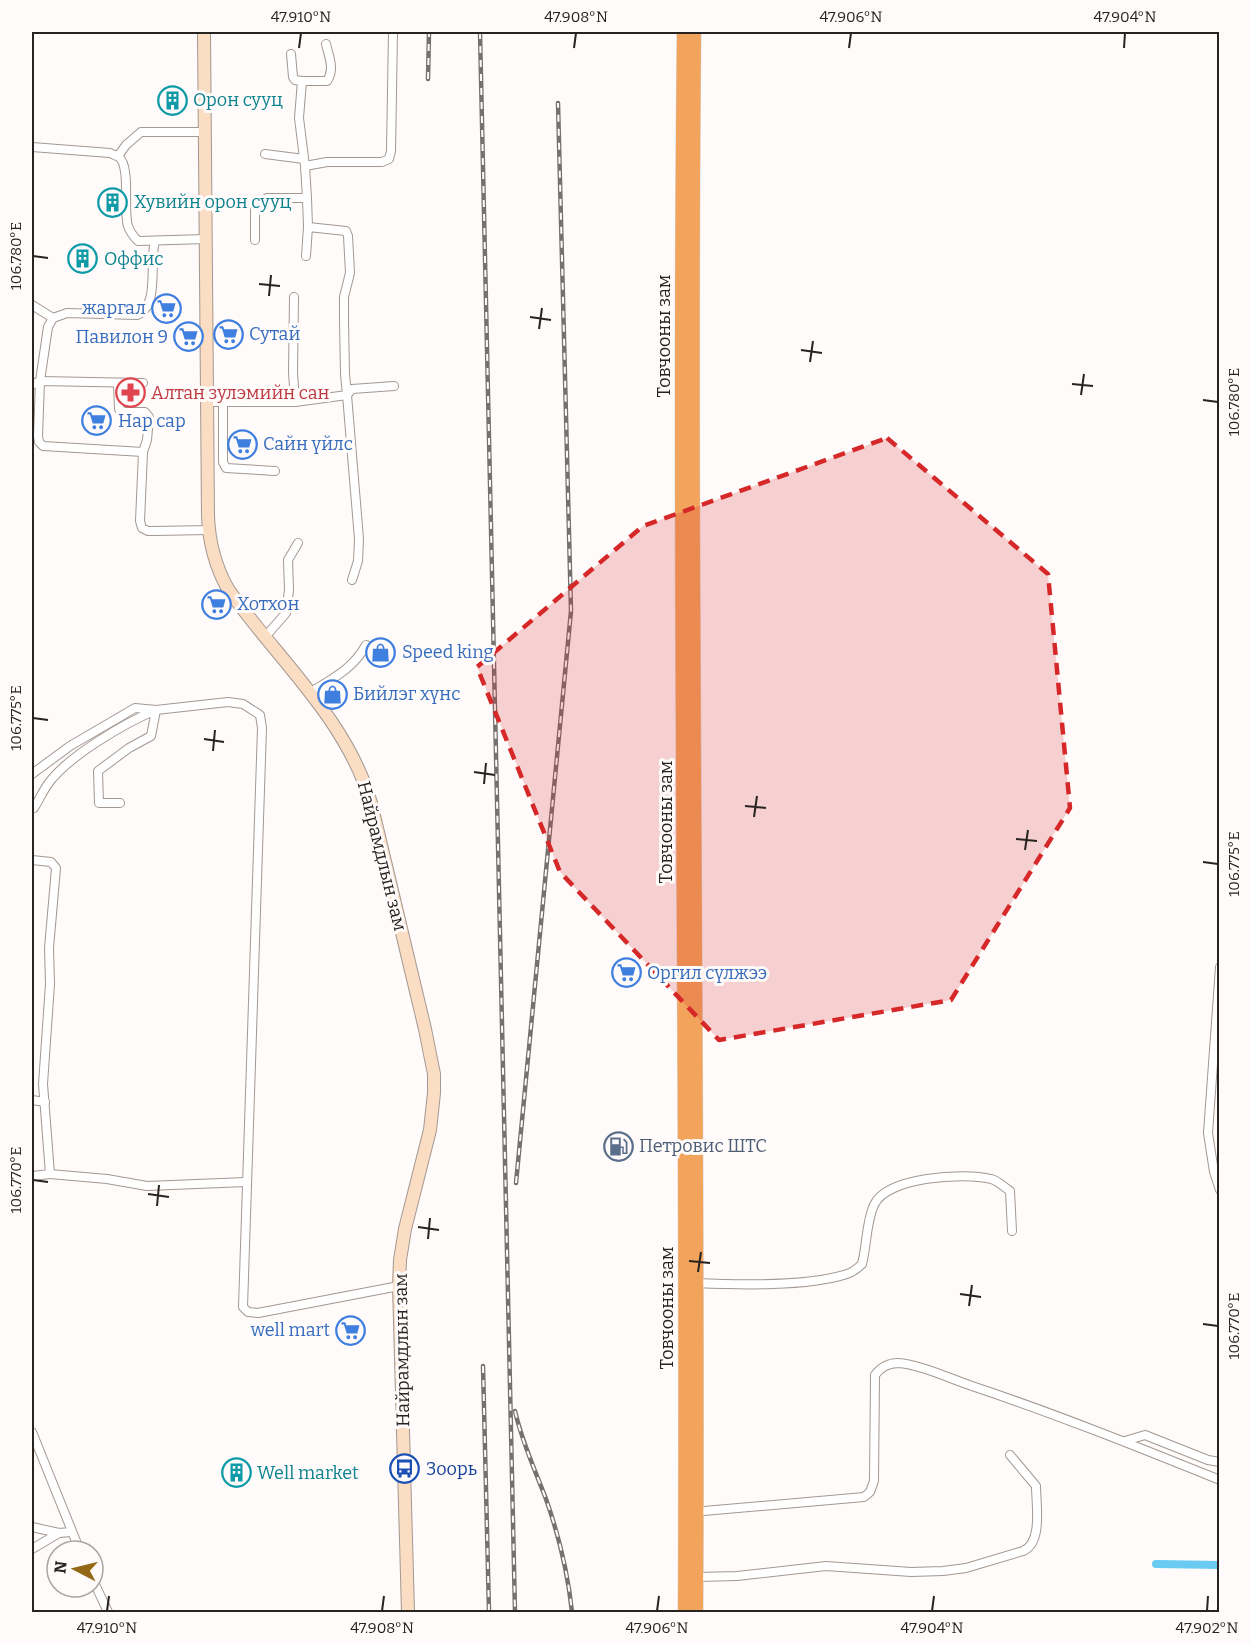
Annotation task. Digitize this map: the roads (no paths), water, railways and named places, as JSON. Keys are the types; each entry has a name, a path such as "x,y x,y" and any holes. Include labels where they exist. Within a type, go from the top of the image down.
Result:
{"highway":[{"name":"Товчооны зам","path":"684,32 682,478 691,1512 697,1577 696,1612"},
{"name":"Товчооны зам","path":"685,1612 691,1512 696,1283 694,32"}],"main road":[{"name":"Найрамдлын зам","path":"204,32 209,530 215,561 237,601 347,745 368,791 431,1056 434,1093 430,1130 404,1238 399,1286 408,1612"}],"street":[{"path":"265,154 305,163 382,162 389,159 393,32"},
{"path":"291,54 295,80 327,81 332,65 326,44"},
{"path":"302,81 298,118 305,163 308,227 306,256"},
{"path":"118,156 126,145 141,132 205,132"},
{"path":"32,147 110,153 118,156 123,162 127,225 138,241 206,239"},
{"path":"255,240 255,210 267,198 307,198"},
{"path":"308,227 340,229 346,231 348,236 350,273 344,297 345,374 359,539 358,561 352,580"},
{"path":"143,452 42,446 38,436 40,381 48,327 53,318 67,313 137,315 149,305 155,241"},
{"path":"294,297 295,402"},
{"path":"32,305 53,318"},
{"path":"32,385 40,381 143,383"},
{"path":"118,383 119,409 124,412 145,412 148,415 147,440 143,452 140,521 142,528 148,531 209,530"},
{"path":"207,402 295,402 347,395 352,389 394,386"},
{"path":"223,402 223,462 226,468 275,471"},
{"path":"266,637 286,613 289,590 288,560 298,543"},
{"path":"309,693 348,669 366,645"},
{"path":"32,774 70,746 135,708 156,710 228,702 243,704 260,715 262,721 242,1303 248,1312 258,1313 399,1286"},
{"path":"120,803 99,803 98,771 129,748 151,736 156,710"},
{"path":"34,808 49,783 71,760 130,722 156,710"},
{"path":"32,860 51,862 56,868 49,948 50,984 43,1084 50,1174"},
{"path":"1220,967 1208,1133 1214,1172 1220,1190"},
{"path":"32,1100 45,1102"},
{"path":"32,1176 50,1174 106,1179 147,1186 246,1182"},
{"path":"696,1283 794,1282 848,1274 862,1264 874,1204 886,1191 903,1183 941,1177 992,1179 1010,1191 1012,1231"},
{"path":"691,1512 864,1497 870,1492 874,1482 875,1375 880,1368 891,1363 914,1367 987,1391 1125,1441 1220,1480"},
{"path":"32,1432 74,1539"},
{"path":"1125,1441 1145,1435 1208,1460 1220,1462"},
{"path":"697,1577 737,1576 826,1566 911,1572 944,1571 966,1568 1023,1551 1032,1546 1036,1536 1036,1486 1010,1455"},
{"path":"32,1527 59,1533 71,1532"},
{"path":"32,1550 59,1533"}],"waterway":[{"path":"1156,1564 1220,1565"}],"railway":[{"path":"428,79 429,32"},
{"path":"480,32 515,1612"},
{"path":"516,1183 571,611 558,103"},
{"path":"483,1366 489,1612"},
{"path":"515,1411 555,1527 572,1612"}],"place":[{"name":"Орон сууц","path":"172,100"},
{"name":"Хувийн орон сууц","path":"113,202"},
{"name":"Оффис","path":"83,259"},
{"name":"жаргал","path":"167,308"},
{"name":"Сутай","path":"228,334"},
{"name":"Павилон 9","path":"189,337"},
{"name":"Алтан зулэмийн сан","path":"130,393"},
{"name":"Нар сар","path":"97,421"},
{"name":"Сайн үйлс","path":"242,444"},
{"name":"Хотхон","path":"216,604"},
{"name":"Speed king","path":"381,652"},
{"name":"Бийлэг хүнс","path":"332,694"},
{"name":"Оргил сүлжээ","path":"626,973"},
{"name":"Петровис ШТС","path":"618,1146"},
{"name":"well mart","path":"351,1330"},
{"name":"Зоорь","path":"405,1469"},
{"name":"Well market","path":"236,1473"}]}
